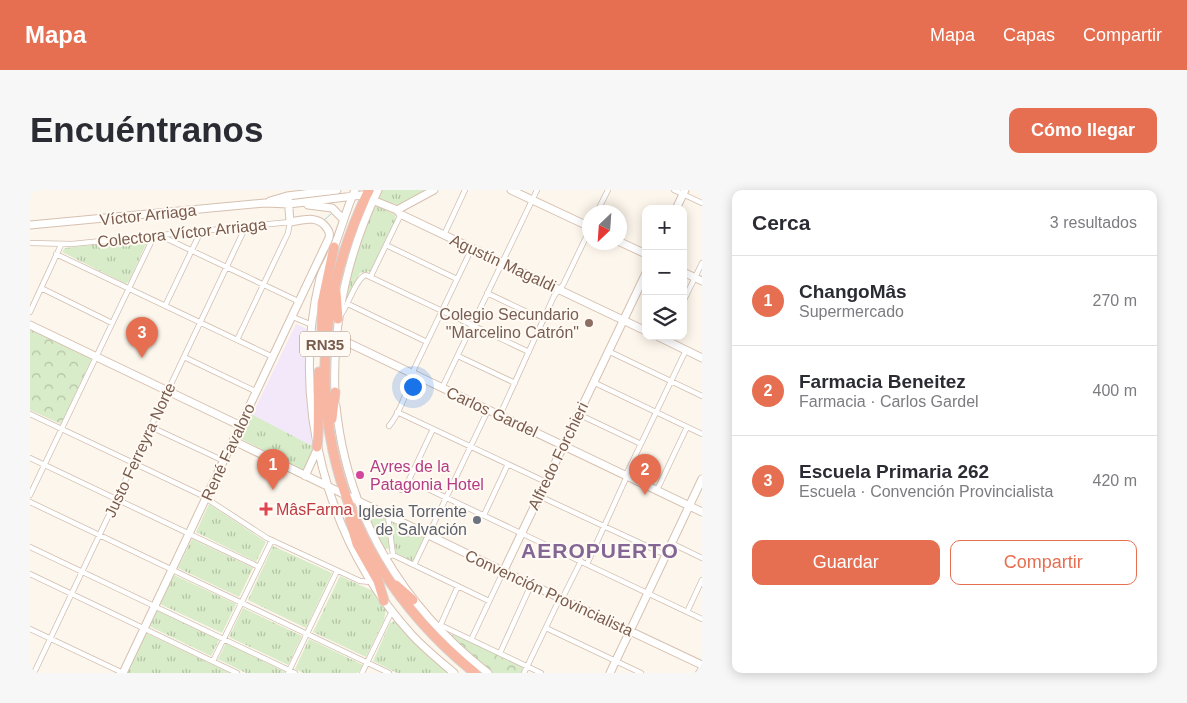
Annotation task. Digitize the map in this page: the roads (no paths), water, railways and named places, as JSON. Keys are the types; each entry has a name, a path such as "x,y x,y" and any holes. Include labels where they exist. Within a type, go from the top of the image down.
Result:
{"highway":[{"name":"RN35","path":"362,193 330,302 324,359 328,416 343,494 364,539 388,579 412,611 443,645 475,673"},
{"name":"RN35","path":"362,193 333,266 317,327 325,433 350,520 371,562 400,605 430,640 467,673"},
{"path":"338,319 336,295 348,239"},
{"path":"317,327 334,248"},
{"path":"317,447 320,428 317,393 320,372"},
{"path":"335,392 332,419 339,473"},
{"path":"350,520 357,544 378,581 384,601"},
{"path":"364,539 374,550 396,585 413,600"}],"street":[{"name":"Víctor Arriaga","path":"291,201 337,190"},
{"path":"334,248 343,219 362,193 378,190"},
{"path":"371,276 399,212 434,190"},
{"path":"444,235 465,190"},
{"path":"511,190 582,224"},
{"path":"442,388 537,190"},
{"path":"600,205 608,190"},
{"path":"674,190 684,192 702,203"},
{"path":"678,205 684,192"},
{"name":"Víctor Arriaga","path":"30,226 362,193"},
{"path":"362,193 336,337 335,392 343,451 368,525 385,558 413,600 464,654 488,673"},
{"name":"Agustín Magaldi","path":"362,193 444,235 642,329"},
{"path":"237,340 288,233 291,201 330,208 337,211 343,219"},
{"name":"Colectora Víctor Arriaga","path":"30,243 61,245 318,219 329,230"},
{"name":"Justo Ferreyra Norte","path":"34,673 246,226"},
{"name":"René Favaloro","path":"123,673 300,302 329,239 329,230"},
{"path":"165,306 201,231"},
{"path":"30,496 112,322 156,235 300,302"},
{"path":"30,312 61,245"},
{"path":"386,245 457,279"},
{"path":"500,416 554,296 560,290 582,245"},
{"path":"627,245 642,252"},
{"path":"389,426 472,248"},
{"path":"56,254 273,357"},
{"path":"687,296 698,279 702,263"},
{"path":"338,319 348,304 361,276 371,276 529,352"},
{"name":"Alfredo Forchieri","path":"471,640 642,281"},
{"path":"41,288 112,322"},
{"path":"487,294 544,320"},
{"path":"348,304 427,342"},
{"path":"293,317 317,327 310,356 310,387 317,447 328,487 345,534 371,582 384,601 422,645 454,673"},
{"path":"30,325 241,426"},
{"name":"Carlos Gardel","path":"336,337 702,512"},
{"path":"669,340 702,358"},
{"path":"587,564 626,476 686,350"},
{"path":"608,351 702,396"},
{"path":"458,356 515,383"},
{"path":"184,357 257,392"},
{"path":"593,382 702,434"},
{"path":"414,565 488,410"},
{"path":"397,412 546,482"},
{"path":"30,414 207,498 272,540 362,582 371,582"},
{"path":"578,414 641,444"},
{"path":"151,427 224,461"},
{"path":"657,490 686,427"},
{"path":"401,490 406,486 433,429"},
{"name":"Convención Provincialista","path":"234,441 428,536 702,666"},
{"path":"305,476 316,454 317,447"},
{"path":"30,458 259,567"},
{"path":"484,515 508,464"},
{"path":"610,673 702,479"},
{"path":"409,480 702,619"},
{"path":"539,496 666,555"},
{"path":"30,502 389,673"},
{"path":"388,516 393,555"},
{"path":"213,662 272,540"},
{"path":"671,543 702,558"},
{"path":"30,547 289,672 295,673"},
{"path":"385,558 393,555 489,601"},
{"path":"524,673 581,561"},
{"path":"289,672 338,571"},
{"path":"30,574 237,673"},
{"path":"687,612 702,580"},
{"path":"500,653 531,585"},
{"path":"439,627 458,586"},
{"path":"362,673 392,611"},
{"path":"439,627 541,673"},
{"path":"546,628 641,673"},
{"path":"30,629 123,673"},
{"path":"698,673 702,666"}],"waterway":[{"path":"323,221 331,214"}],"place":[{"name":"Colegio Secundario \"Marcelino Catrón\"","path":"589,323"},
{"name":"Escuela Primaria 262","path":"142,358"},
{"name":"Ayres de la Patagonia Hotel","path":"360,475"},
{"name":"ChangoMâs","path":"273,490"},
{"name":"Farmacia Beneitez","path":"645,495"},
{"name":"MâsFarma","path":"266,509"},
{"name":"Iglesia Torrente de Salvación","path":"477,520"}],"district":[{"name":"AEROPUERTO","path":"600,550"}]}
